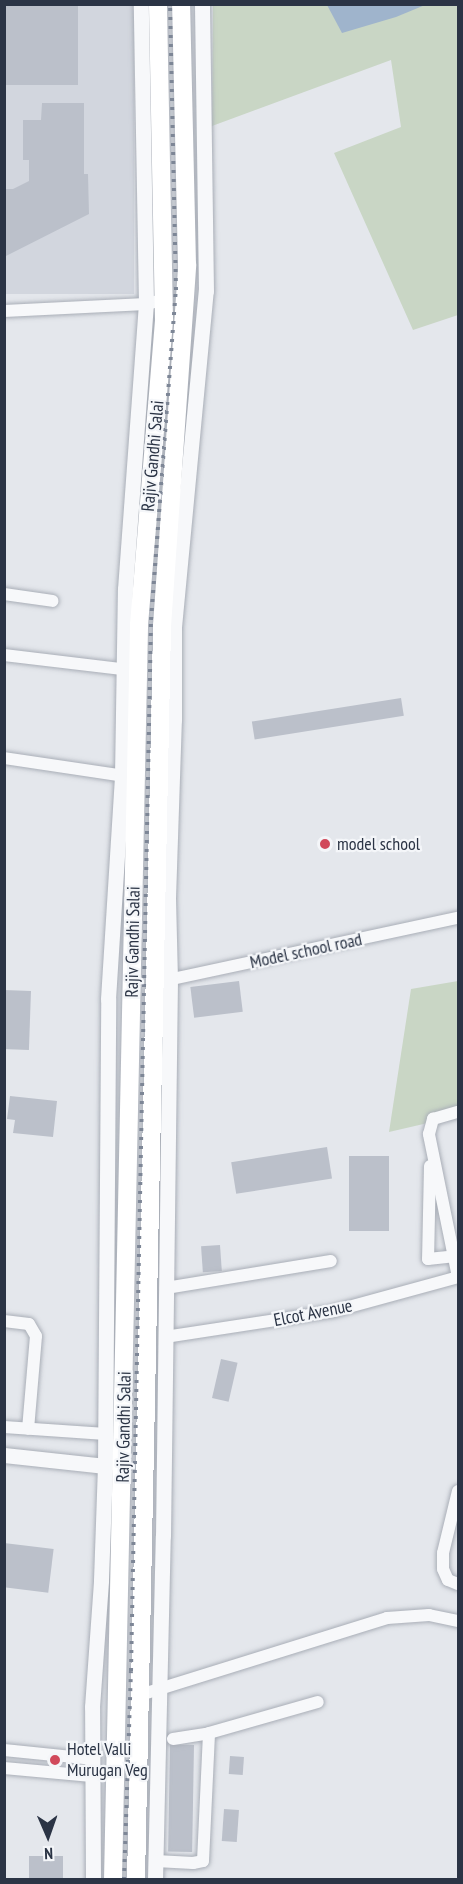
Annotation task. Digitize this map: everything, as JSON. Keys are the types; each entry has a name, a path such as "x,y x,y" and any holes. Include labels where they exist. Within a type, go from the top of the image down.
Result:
{"main road":[{"name":"Rajiv Gandhi Salai","path":"113,1880 128,1235 129,777 139,625 161,155 158,4"},
{"name":"Rajiv Gandhi Salai","path":"136,1880 149,1692 142,1603 148,1263 162,981 162,626 187,265 181,4"},
{"path":"161,155 184,154"},
{"path":"128,1235 136,1237 149,1234"},
{"path":"127,1263 148,1263"},
{"path":"119,1603 142,1603"}],"street":[{"path":"93,1880 92,1707 106,1434 108,999 129,777 122,669 125,589 155,302 141,4"},
{"path":"155,1880 149,1692 163,1536 166,1288 162,981 168,898 174,720 174,627 206,291 202,4"},
{"path":"185,296 206,291"},
{"path":"4,311 155,302"},
{"path":"4,594 53,602"},
{"path":"4,655 122,669"},
{"path":"4,758 129,777"},
{"name":"Model school road","path":"162,981 459,918"},
{"path":"456,1257 428,1259 430,1121 459,1112"},
{"path":"431,1147 456,1257 458,1277"},
{"path":"166,1288 331,1261"},
{"name":"Elcot Avenue","path":"165,1337 333,1311 458,1277"},
{"path":"4,1321 29,1324 36,1336 28,1429"},
{"path":"4,1427 106,1434"},
{"path":"4,1455 105,1466"},
{"path":"459,1491 443,1553 443,1569 448,1580 459,1584"},
{"path":"103,1525 122,1525"},
{"path":"149,1692 387,1618 429,1615 459,1622"},
{"path":"173,1739 209,1733 318,1702"},
{"path":"156,1861 193,1863 203,1861 209,1733"},
{"path":"4,1750 92,1759"},
{"path":"4,1768 92,1776"}],"shaded area":[{"path":"5,5 134,5 134,294 5,294"}],"green space":[{"path":"213,5 458,5 458,315 413,330 334,153 401,127 391,60 212,126"},
{"path":"458,981 458,1116 389,1132 411,989"}],"water":[{"path":"327,5 425,5 396,17 342,33"}],"building":[{"path":"4,4 78,4 78,85 4,85"},
{"path":"42,103 84,103 84,174 88,174 89,214 4,257 4,189 13,189 29,181 29,160 23,160 23,120 41,120"},
{"path":"401,698 404,716 255,739 252,722"},
{"path":"239,981 243,1012 194,1018 190,987"},
{"path":"4,990 31,991 29,1050 4,1049"},
{"path":"10,1096 57,1101 53,1137 13,1133 15,1120 7,1119"},
{"path":"327,1147 332,1179 236,1194 231,1162"},
{"path":"349,1156 389,1156 389,1231 349,1231"},
{"path":"220,1245 222,1271 203,1272 201,1246"},
{"path":"221,1359 238,1363 229,1402 212,1398"},
{"path":"4,1543 54,1549 48,1593 4,1587"},
{"path":"170,1745 194,1745 192,1852 168,1852"},
{"path":"230,1756 244,1757 243,1775 229,1774"},
{"path":"224,1809 239,1810 237,1842 222,1841"},
{"path":"29,1856 63,1856 63,1880 29,1880"}],"railway":[{"path":"124,1880 131,1671 151,620 176,290 170,4"}],"place":[{"name":"model school","path":"325,844"},
{"name":"Hotel Valli Murugan Veg","path":"55,1760"}]}
